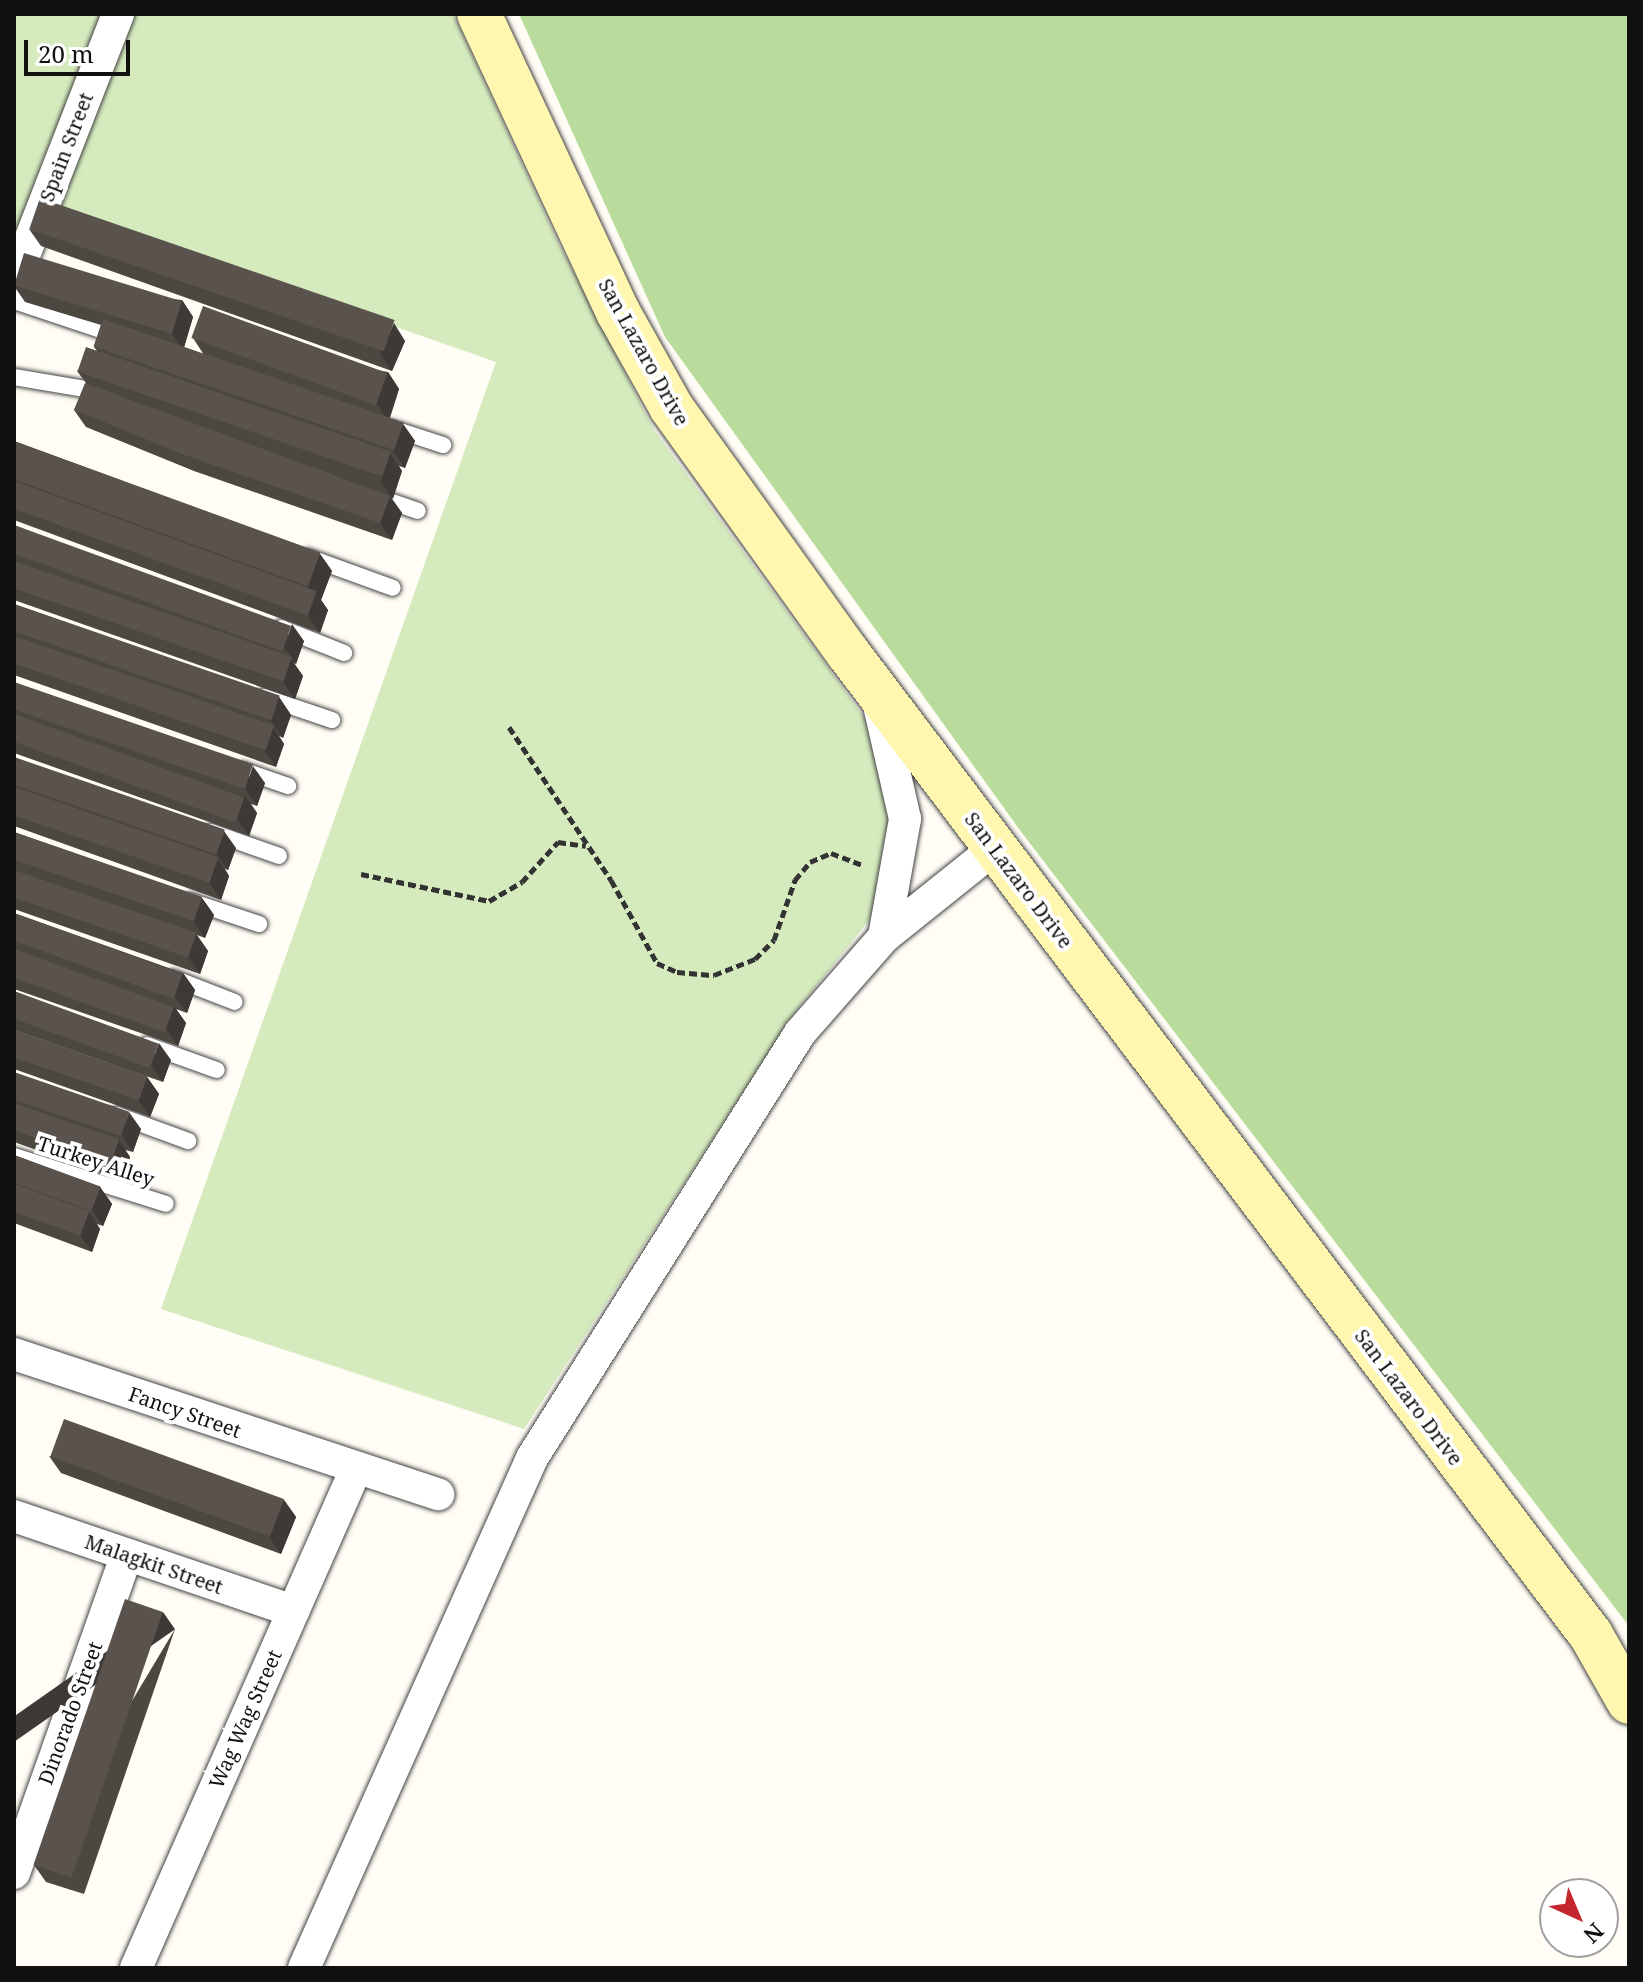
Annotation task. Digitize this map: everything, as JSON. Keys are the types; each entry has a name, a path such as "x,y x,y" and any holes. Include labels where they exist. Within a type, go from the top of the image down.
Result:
{"street":[{"name":"Spain Street","path":"14,281 118,14"},
{"name":"San Lazaro Drive","path":"479,14 618,312 671,407 875,690 1591,1635 1629,1702"},
{"path":"875,690 905,819 895,897 884,937"},
{"path":"304,1968 532,1458 800,1033 884,937 995,848"},
{"name":"Fancy Street","path":"14,1354 355,1471 438,1494"},
{"name":"Wag Wag Street","path":"136,1968 355,1471"},
{"name":"Malagkit Street","path":"14,1516 293,1611"},
{"name":"Dinorado Street","path":"14,1873 127,1554"}],"lane":[{"path":"14,301 132,341"},
{"path":"14,377 106,393 120,400"},
{"path":"369,420 443,445"},
{"path":"360,491 418,511"},
{"path":"291,550 393,588"},
{"path":"260,620 344,653"},
{"path":"242,690 332,720"},
{"path":"230,765 288,786"},
{"path":"190,824 279,856"},
{"path":"172,895 259,924"},
{"path":"162,974 235,1002"},
{"path":"130,1039 217,1070"},
{"path":"101,1110 188,1141"},
{"name":"Turkey Alley","path":"14,1156 166,1204"}],"path":[{"path":"509,727 587,846 657,963 677,972 714,975 755,959 774,940 795,880 810,862 831,853 875,873 895,897"},
{"path":"361,874 489,901 522,882 558,842 587,846"}],"green space":[{"path":"14,14 101,14 14,248"},
{"path":"134,14 453,14 558,242 654,430 870,725 899,826 870,919 796,1011 524,1429 161,1309 496,362 59,209"},
{"path":"519,14 1629,14 1629,1626 1019,829 665,337"}],"building":[{"path":"40,198 395,320 384,351 29,229"},
{"path":"24,253 182,301 172,334 14,286"},
{"path":"203,306 387,373 376,405 191,338"},
{"path":"103,319 404,423 394,450 94,346"},
{"path":"86,347 390,452 382,476 78,372"},
{"path":"85,383 390,496 380,523 182,454 74,410"},
{"path":"14,441 320,552 308,586 14,479"},
{"path":"14,481 317,591 308,616 14,509"},
{"path":"14,525 291,626 282,651 14,554"},
{"path":"14,561 292,657 284,681 14,588"},
{"path":"14,604 280,695 271,720 14,631"},
{"path":"14,636 274,726 266,750 14,663"},
{"path":"14,682 253,764 245,789 14,709"},
{"path":"14,714 244,798 235,822 14,742"},
{"path":"14,757 225,830 216,854 14,784"},
{"path":"14,787 218,857 209,883 14,816"},
{"path":"14,832 202,897 194,921 14,859"},
{"path":"14,870 196,933 188,957 14,897"},
{"path":"14,913 182,974 173,999 14,941"},
{"path":"14,949 174,1007 165,1033 14,978"},
{"path":"14,991 159,1044 150,1068 14,1019"},
{"path":"14,1030 147,1076 139,1100 14,1057"},
{"path":"14,1072 129,1112 121,1136 14,1099"},
{"path":"14,1103 119,1139 110,1164 14,1130"},
{"path":"14,1155 100,1186 92,1211 14,1183"},
{"path":"14,1184 89,1211 80,1236 14,1212"},
{"path":"64,1419 284,1499 270,1537 50,1457"},
{"path":"125,1599 163,1612 71,1878 34,1865"}]}
